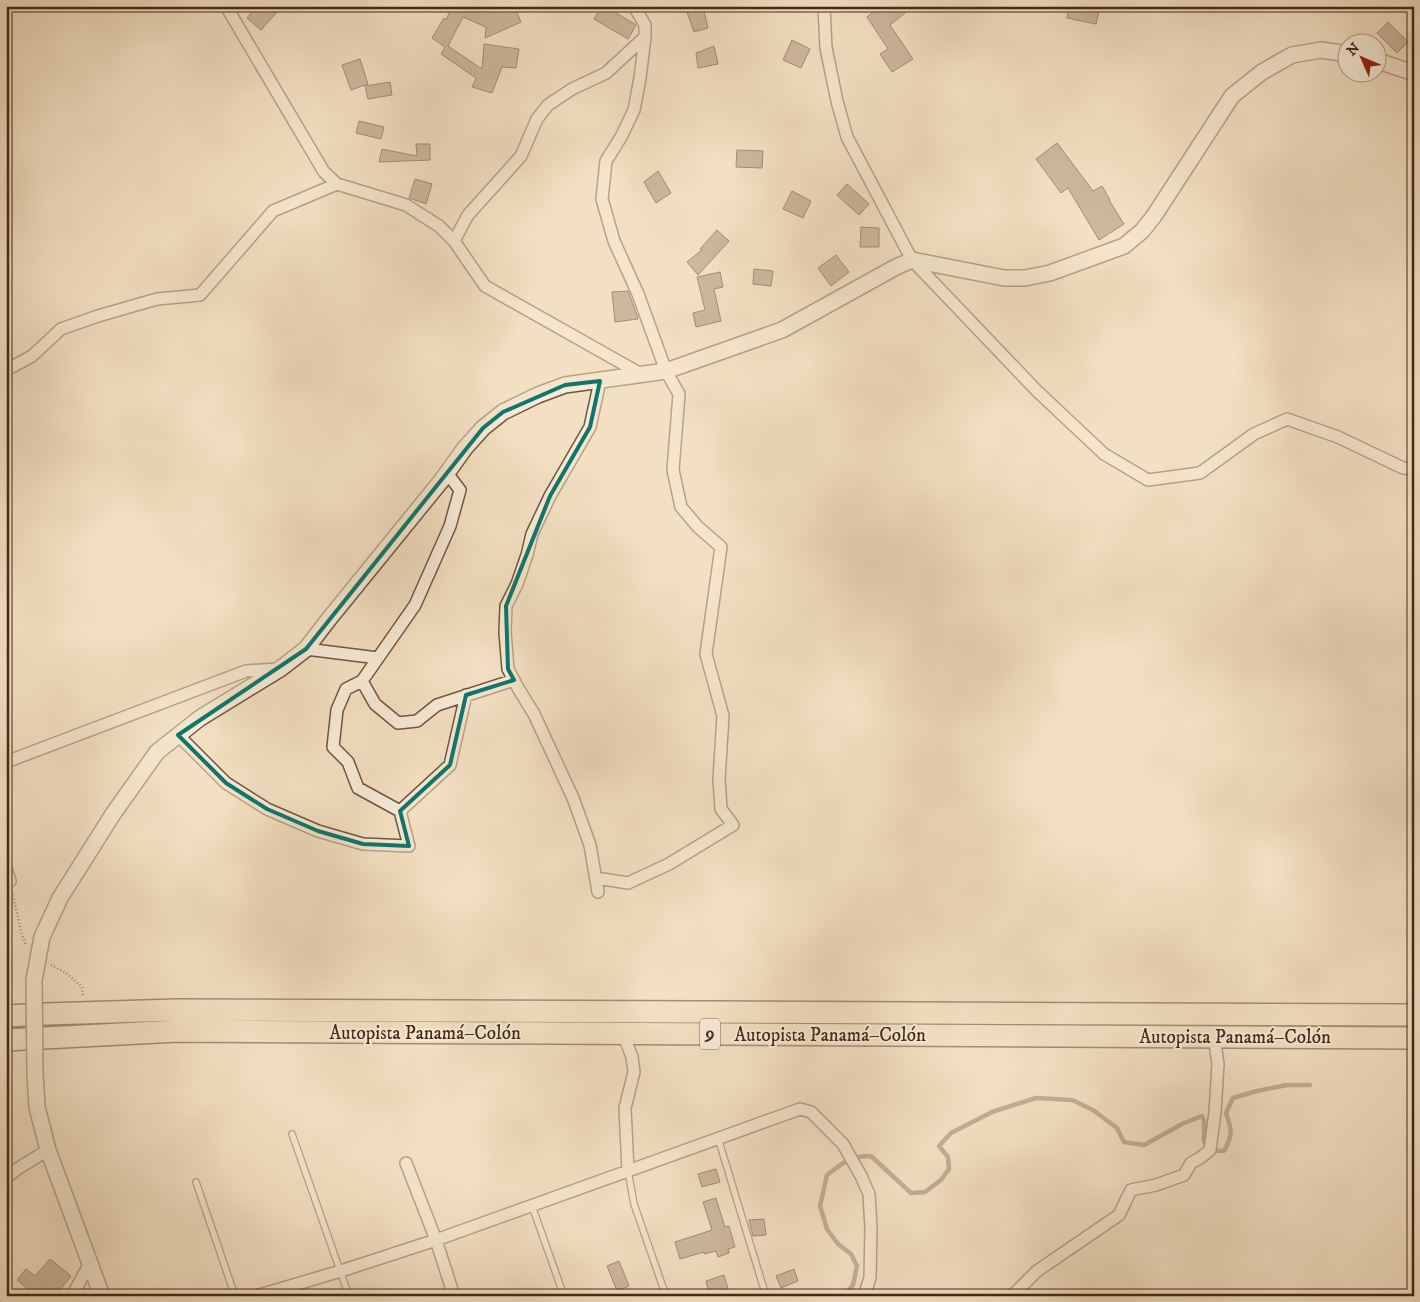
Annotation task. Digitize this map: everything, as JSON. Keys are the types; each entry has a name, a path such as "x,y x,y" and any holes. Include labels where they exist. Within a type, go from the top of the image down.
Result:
{"highway":[{"name":"Autopista Panamá–Colón","path":"6,1016 187,1010 1414,1015"},
{"name":"Autopista Panamá–Colón","path":"6,1040 178,1032 1414,1038"}],"street":[{"path":"226,6 324,172 336,184 406,205 439,226 454,241 485,286 641,374"},
{"path":"596,878 628,883 669,864 733,824 721,809 719,779 723,716 706,654 721,547 698,527 681,507 673,470 679,394 666,371 638,294 614,241 602,199 606,161 621,137 634,110 640,78 645,25 634,6"},
{"path":"824,6 826,48 847,137 912,260 1036,390 1104,454 1148,480 1200,473 1254,434 1287,419 1338,437 1404,468 1414,469"},
{"path":"454,241 468,215 521,156 537,118 548,105 572,89 606,74 645,37"},
{"path":"102,1296 48,1150 37,1107 35,1074 36,970 42,937 60,898 113,814 157,752 200,718 280,669 306,649 465,448 483,428 503,412 538,395 565,385 666,371 782,330 912,260 1004,278 1025,278 1050,273 1124,246 1142,231 1154,216 1232,96 1262,72 1292,54 1322,50 1338,52"},
{"path":"1388,64 1414,73"},
{"path":"6,368 10,368 32,356 61,330 98,316 157,299 200,294 273,211 336,184"},
{"path":"598,892 590,845 573,798 534,714 508,669 505,632 506,606 517,584 532,534 550,496 590,427 600,381"},
{"path":"178,735 226,783 267,809 318,831 363,844 409,846 400,810 358,788 348,762 333,748 337,710 346,689 362,681 415,605 450,526 460,490 447,473"},
{"path":"306,649 378,658"},
{"path":"6,762 246,671 280,669"},
{"path":"362,681 375,704 398,723 417,721 437,705 514,680"},
{"path":"400,810 450,765 466,695"},
{"path":"623,1034 632,1057 634,1072 625,1108 628,1171"},
{"path":"1012,1296 1037,1272 1119,1215 1131,1190 1184,1175 1191,1163 1210,1150 1218,1064 1214,1037"},
{"path":"256,1296 436,1240 800,1109 811,1112 843,1144 869,1194 871,1228 870,1278 864,1296"},
{"path":"6,1178 48,1150"},
{"path":"406,1163 436,1240 454,1296"},
{"path":"72,1296 90,1263"}],"lane":[{"path":"292,1134 349,1296"},
{"path":"718,1138 766,1296"},
{"path":"628,1171 634,1204 666,1296"},
{"path":"196,1182 235,1296"},
{"path":"532,1206 564,1296"}],"path":[{"path":"8,875 22,935 36,970 66,972 82,987 84,999 83,1013"}],"highlighted area":[{"path":"600,381 590,427 550,496 506,606 508,669 514,680 466,695 450,765 400,811 409,846 363,844 318,831 267,809 226,783 178,735 306,649 483,428 503,412 565,385"}],"building":[{"path":"243,6 269,6 276,13 261,30 247,18 251,13"},
{"path":"440,6 514,6 521,22 485,38 486,27 463,17 448,46 482,69 484,44 519,49 516,68 502,67 492,93 472,87 476,78 441,54 445,47 432,38 444,18 446,20 450,11"},
{"path":"602,6 636,25 628,39 594,19"},
{"path":"880,6 901,6 905,13 890,25 913,59 892,72 880,54 888,49 867,17"},
{"path":"1069,6 1100,6 1096,24 1067,18"},
{"path":"703,7 708,28 694,32 687,12"},
{"path":"1388,22 1408,42 1397,53 1388,44 1388,32 1378,32"},
{"path":"792,40 810,49 801,68 783,60"},
{"path":"714,46 718,64 698,68 696,53"},
{"path":"360,59 368,84 351,90 342,65"},
{"path":"390,82 392,95 368,99 365,86"},
{"path":"359,121 384,127 381,139 356,133"},
{"path":"1057,143 1093,191 1102,186 1124,224 1099,240 1068,188 1061,193 1036,159"},
{"path":"416,144 430,144 430,160 379,162 382,149 417,156"},
{"path":"737,150 763,151 762,168 736,167"},
{"path":"658,171 671,193 656,203 644,182"},
{"path":"415,179 432,184 426,204 409,198"},
{"path":"847,184 869,204 859,215 837,195"},
{"path":"792,191 811,201 803,218 783,209"},
{"path":"861,227 879,228 879,247 860,247"},
{"path":"717,230 729,241 698,275 687,262 702,250 700,249"},
{"path":"836,255 849,272 831,286 818,268"},
{"path":"754,269 773,271 771,286 753,284"},
{"path":"720,272 723,287 714,289 721,321 696,327 693,313 705,310 697,277"},
{"path":"628,291 638,319 615,322 612,292"},
{"path":"716,1169 720,1182 702,1187 698,1174"},
{"path":"716,1198 725,1227 729,1226 735,1247 728,1249 729,1253 718,1257 716,1251 704,1254 704,1252 680,1259 675,1242 712,1230 703,1202"},
{"path":"764,1219 766,1235 753,1236 749,1220"},
{"path":"50,1259 71,1276 55,1296 36,1296 17,1280 26,1269 35,1276"},
{"path":"619,1261 629,1286 617,1291 607,1266"},
{"path":"794,1269 798,1281 781,1288 776,1276"},
{"path":"724,1275 730,1296 710,1296 706,1281"}],"waterway":[{"path":"844,1296 853,1285 857,1266 851,1254 838,1244 827,1229 820,1206 827,1175 847,1161 857,1157 871,1156 911,1193 925,1192 941,1180 949,1169 948,1157 939,1146 951,1133 992,1112 1036,1098 1072,1100 1093,1110 1117,1128 1124,1142 1144,1145 1184,1123 1202,1116 1204,1121 1204,1141 1210,1150 1224,1151 1231,1132 1226,1113 1233,1098 1287,1085 1310,1085"}]}
